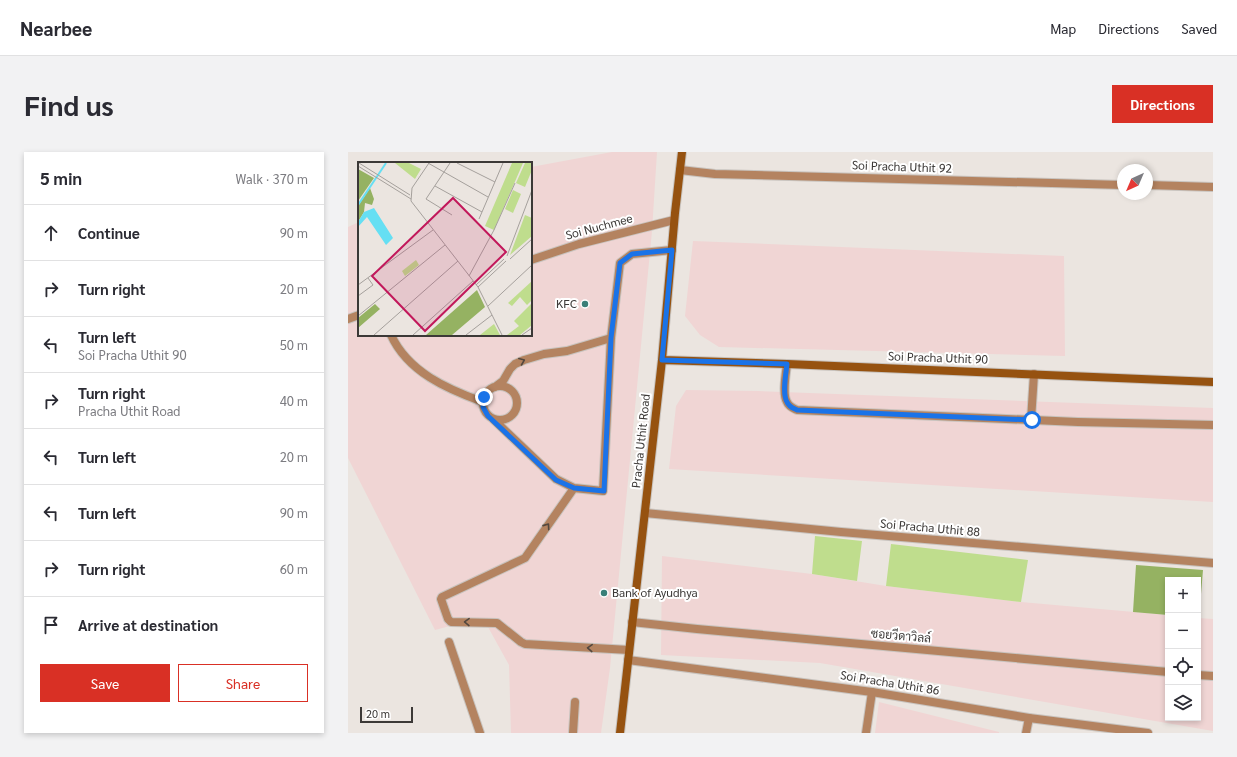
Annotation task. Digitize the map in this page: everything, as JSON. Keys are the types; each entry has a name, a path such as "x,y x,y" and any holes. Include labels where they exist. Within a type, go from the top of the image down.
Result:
{"main road":[{"name":"Pracha Uthit Road","path":"620,733 646,513 662,360 674,220 682,152"},
{"name":"Soi Pracha Uthit 90","path":"662,360 1213,382"}],"street":[{"name":"Soi Pracha Uthit 92","path":"680,170 714,174 1117,185"},
{"path":"1153,185 1213,187"},
{"name":"Soi Nuchmee","path":"532,260 579,244 674,220"},
{"path":"611,338 567,351 544,354 515,364 510,369 503,381 487,392 483,402 485,412 556,480 574,488 604,491 611,338 620,263 632,254 672,250"},
{"path":"348,319 358,315"},
{"path":"392,336 396,345 402,353 421,372 446,387 483,402"},
{"path":"787,364 785,395 787,402 791,407 797,410 1032,420 1213,425"},
{"path":"1032,420 1034,374"},
{"path":"493,419 504,420 510,417 514,413 516,402 514,396 506,388 495,387"},
{"path":"574,488 525,558 442,597 441,599 448,619 451,622 497,623 521,642 526,644 629,650"},
{"name":"Soi Pracha Uthit 88","path":"646,513 849,533 1213,563"},
{"name":"ซอยวีดาวิลล์","path":"632,622 1165,672"},
{"path":"448,642 480,733"},
{"name":"Soi Pracha Uthit 86","path":"628,660 872,692 1029,718 1148,733"},
{"path":"1201,675 1213,676"},
{"path":"866,733 872,692"},
{"path":"573,733 575,702"},
{"path":"1026,733 1029,718"}],"shaded area":[{"path":"612,152 657,152 652,231 610,668 601,733 511,733 509,665 488,627 450,626 435,630 348,458 348,227 358,222 358,336 532,336 532,167"},
{"path":"693,241 1064,256 1065,356 719,347 700,335 685,316"},
{"path":"686,390 758,391 1213,408 1213,502 669,469 676,406"},
{"path":"662,556 812,574 886,586 1021,602 1165,615 1165,721 1201,721 1201,618 1213,619 1213,731 820,663 661,655"},
{"path":"879,702 999,732 999,733 875,733"}],"green space":[{"path":"815,536 862,541 857,581 812,574"},
{"path":"891,544 1028,560 1021,602 886,586"},
{"path":"1136,565 1203,570 1201,594 1201,577 1165,577 1165,615 1133,612"}],"place":[{"name":"KFC","path":"585,304"},
{"name":"Bank of Ayudhya","path":"604,593"}],"route":[{"path":"484,397 483,407 488,416 493,419 556,480 562,484 574,488 604,491 611,338 620,263 632,254 672,250 662,360 787,364 785,395 787,402 791,407 797,410 1032,420"}]}
